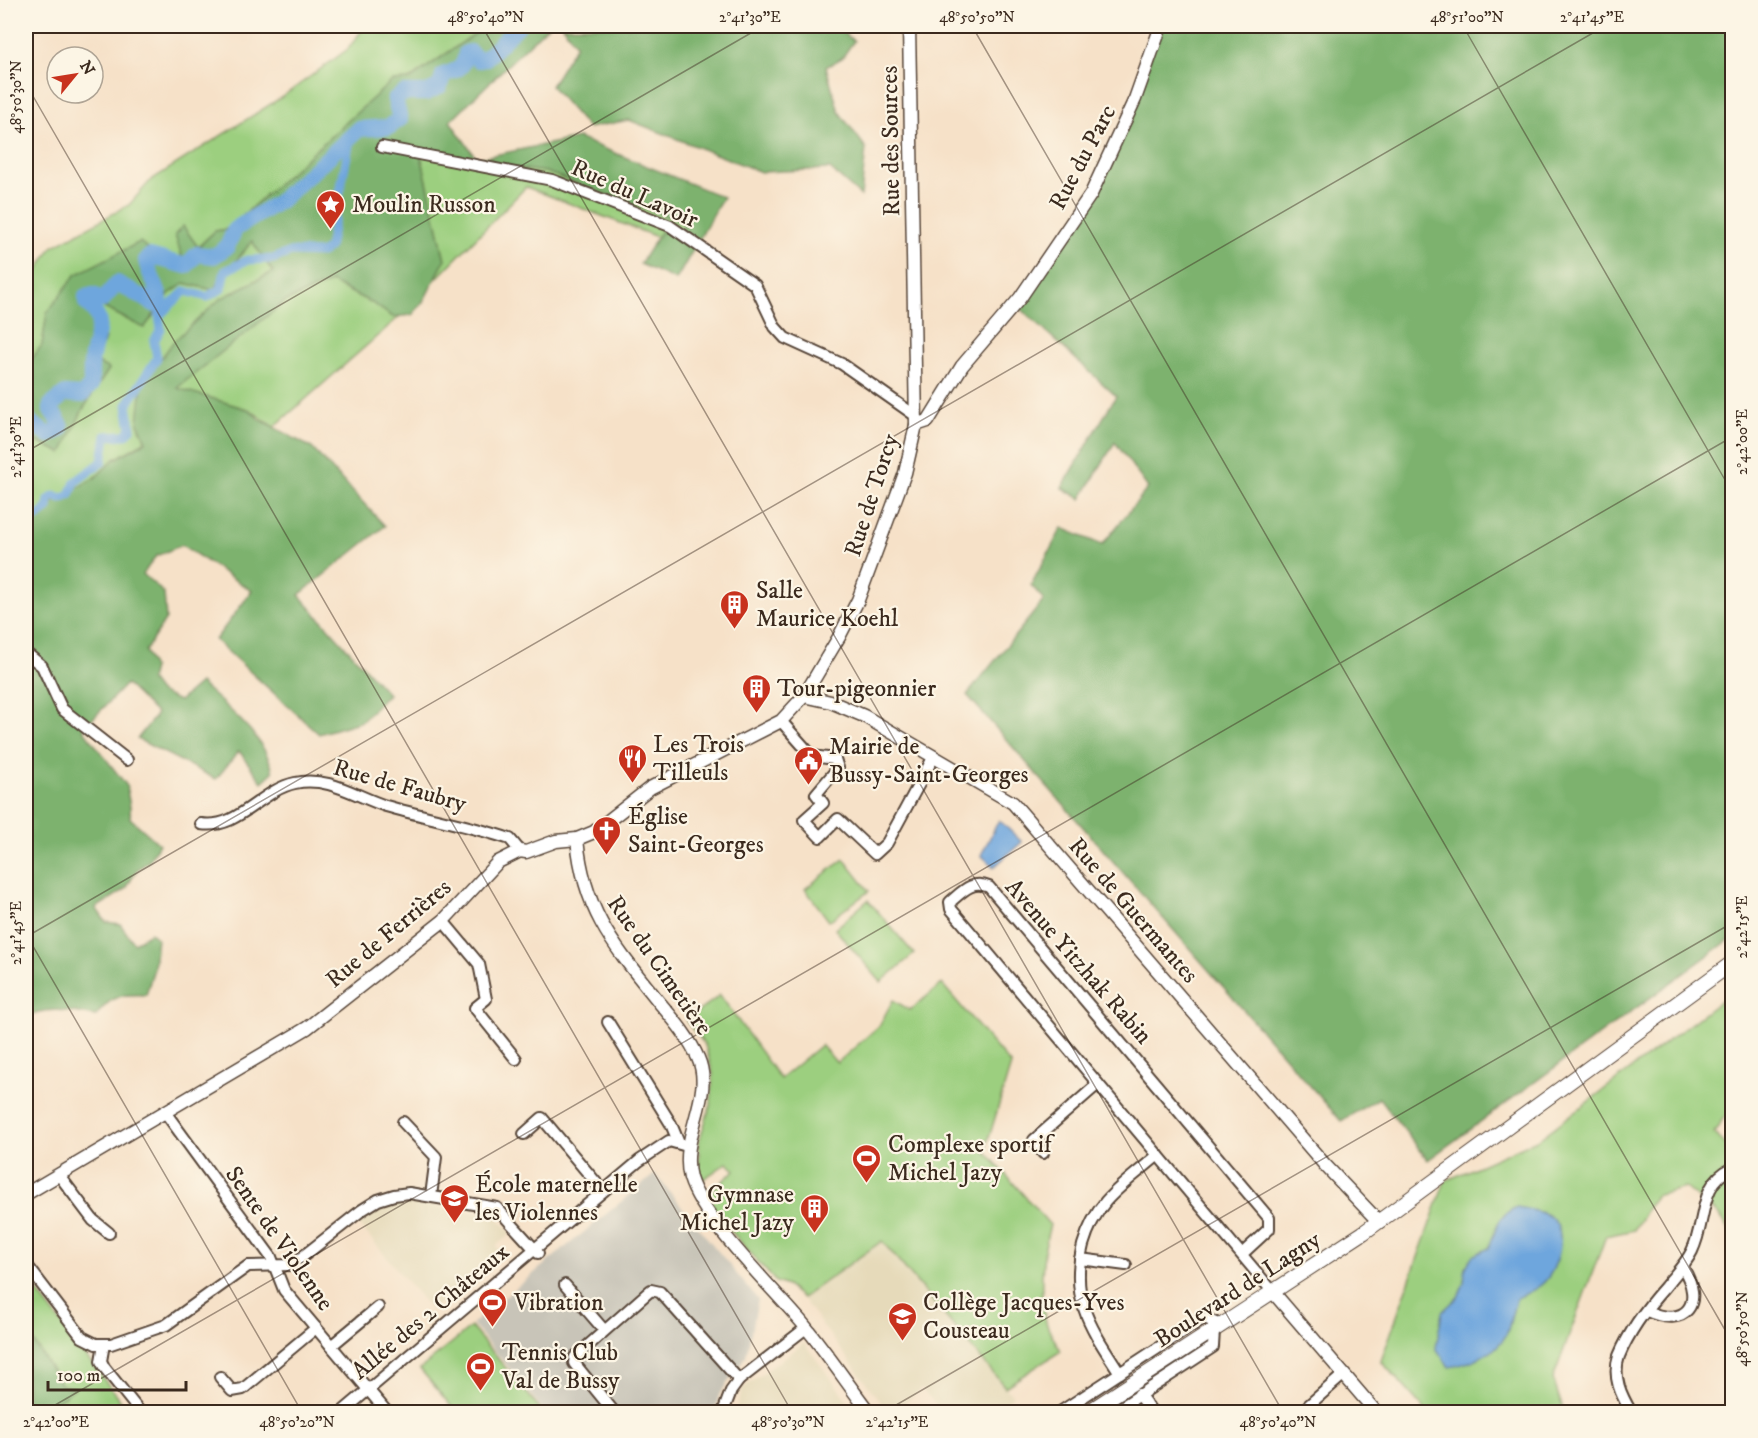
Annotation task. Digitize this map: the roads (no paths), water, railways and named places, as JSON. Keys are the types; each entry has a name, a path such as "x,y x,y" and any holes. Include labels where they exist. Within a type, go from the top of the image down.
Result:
{"main road":[{"name":"Boulevard de Lagny","path":"1088,1413 1379,1222 1732,963"}],"street":[{"name":"Rue des Sources","path":"909,26 913,256"},
{"name":"Rue du Parc","path":"916,420 928,420 962,366 1020,298 1091,194 1108,162 1135,99 1161,26"},
{"name":"Rue du Lavoir","path":"382,147 552,180 669,226 755,285 775,327 785,338 842,364 916,420"},
{"name":"Rue de Torcy","path":"804,696 858,600 905,473 916,420 913,256"},
{"path":"26,653 42,666 62,709 126,760"},
{"name":"Rue de Ferrières","path":"26,1194 308,1028 443,921 498,862 520,851 526,852 555,841 577,839 600,827 650,788 781,721 804,696"},
{"name":"Rue de Guermantes","path":"804,696 831,702 864,716 933,758 1001,795 1025,815 1325,1165 1379,1222"},
{"path":"781,721 812,756 835,759 838,768 816,794 823,804 804,820 820,837 838,819 875,854 887,843 933,758"},
{"name":"Rue de Faubry","path":"201,824 212,826 229,820 281,787 296,782 323,782 345,787 384,805 510,839 520,851"},
{"name":"Rue du Cimetière","path":"577,839 588,899 604,931 688,1038 699,1060 703,1078 701,1095 682,1143 691,1179 702,1203 720,1228 806,1328 869,1413"},
{"name":"Avenue Yitzhak Rabin","path":"1242,1254 1269,1229 1269,1218 989,887 981,884 971,885 950,902 951,909 1273,1292"},
{"path":"443,921 479,964 486,999 475,1008 516,1059"},
{"path":"608,1022 682,1143"},
{"path":"1043,1153 1034,1140 1098,1084"},
{"name":"Sente de Violenne","path":"165,1112 272,1257 284,1290 387,1413"},
{"path":"524,1134 542,1118 603,1191"},
{"path":"404,1122 436,1157 431,1196"},
{"name":"Allée des 2 Châteaux","path":"342,1413 660,1145 682,1143"},
{"path":"1119,1373 1092,1330 1082,1306 1078,1283 1080,1259 1086,1236 1097,1212 1116,1191 1158,1155"},
{"path":"1631,1413 1618,1389 1619,1357 1647,1311 1683,1268 1694,1248 1710,1187 1719,1174 1732,1168"},
{"path":"59,1175 93,1220 109,1233"},
{"path":"26,1264 82,1337 89,1342 104,1344 166,1326 248,1266 276,1268 292,1265 378,1200 410,1193 497,1208 537,1251"},
{"path":"1080,1259 1126,1265"},
{"path":"1647,1311 1664,1318 1679,1316 1688,1308 1693,1299 1692,1288 1683,1268"},
{"path":"565,1285 604,1330"},
{"path":"614,1413 574,1363 579,1352 651,1290 660,1292 739,1380"},
{"path":"1273,1292 1376,1413"},
{"path":"332,1346 378,1307"},
{"path":"1060,1413 1204,1318 1217,1328 1213,1347 1139,1394 1114,1413"},
{"path":"220,1377 232,1391 243,1389 316,1328"},
{"path":"723,1413 731,1391 739,1380 806,1328"},
{"path":"104,1344 101,1361 104,1367 140,1413"},
{"path":"1301,1413 1343,1375"},
{"path":"1139,1394 1152,1413"}],"water":[{"path":"999,820 1022,842 994,867 981,855"},
{"path":"1517,1207 1546,1214 1555,1223 1560,1240 1553,1270 1542,1284 1517,1298 1506,1335 1496,1347 1464,1364 1449,1367 1436,1348 1442,1312 1458,1297 1464,1283 1465,1269 1472,1256 1489,1248 1501,1219"}],"waterway":[{"path":"26,420 49,435 60,430 61,425 51,410 51,405 65,394 82,395 91,385 91,359 99,325 96,315 86,303 86,297 93,295 103,300 117,283 156,305 160,300 147,265 146,260 150,256 186,266 197,254 214,256 227,247 235,229 280,201 359,129 389,127 400,119 395,99 404,93 426,93 440,86 443,75 459,68 464,62 466,53 470,52 479,60 485,59 518,26"},
{"path":"26,517 38,517 48,508 49,500 54,496 61,499 70,495 75,482 102,462 106,436 126,435 131,429 127,405 157,358 154,341 161,329 159,316 185,291 207,297 221,289 225,271 247,260 273,259 291,252 320,253 329,248 349,145 347,138"}],"place":[{"name":"Moulin Russon","path":"331,230"},
{"name":"Salle Maurice Koehl","path":"735,630"},
{"name":"Tour-pigeonnier","path":"756,714"},
{"name":"Les Trois Tilleuls","path":"632,784"},
{"name":"Mairie de Bussy-Saint-Georges","path":"808,786"},
{"name":"Église Saint-Georges","path":"607,856"},
{"name":"Complexe sportif Michel Jazy","path":"867,1184"},
{"name":"École maternelle les Violennes","path":"454,1224"},
{"name":"Gymnase Michel Jazy","path":"815,1234"},
{"name":"Vibration","path":"493,1328"},
{"name":"Collège Jacques-Yves Cousteau","path":"902,1342"},
{"name":"Tennis Club Val de Bussy","path":"481,1392"}]}
